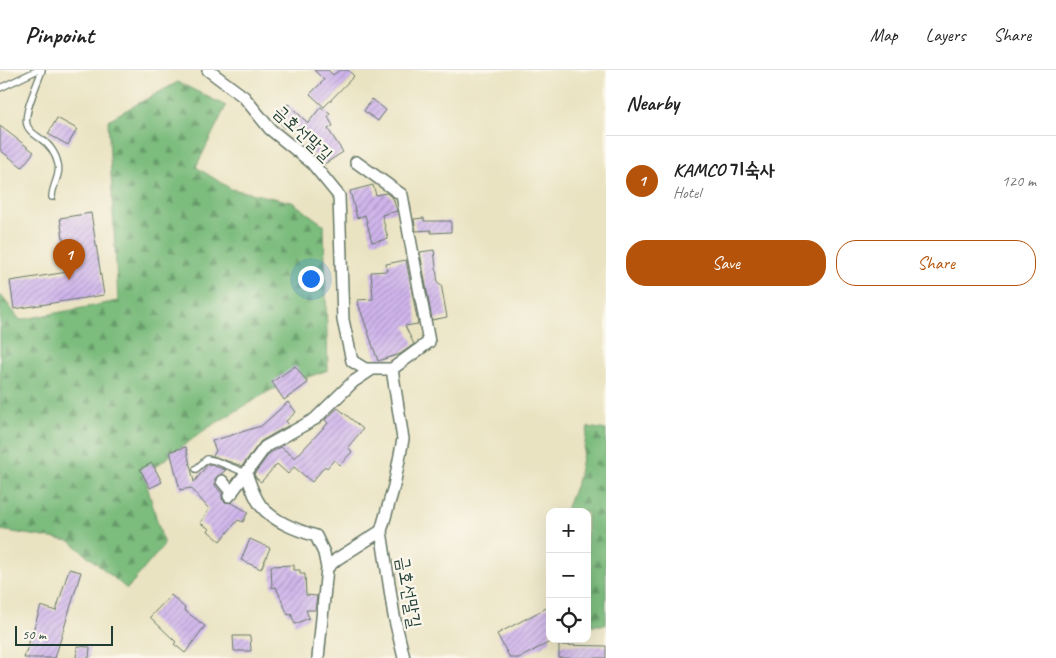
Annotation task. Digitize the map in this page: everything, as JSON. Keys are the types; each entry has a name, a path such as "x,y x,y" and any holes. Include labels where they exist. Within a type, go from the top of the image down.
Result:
{"street":[{"name":"금호선말길","path":"208,70 244,97 270,130 312,163 339,196 343,320 352,361 365,369 372,370"},
{"path":"222,481 231,494 265,447 315,419 353,382 372,370 392,369 429,342 402,195 356,162"},
{"name":"금호선말길","path":"392,369 403,439 394,486 382,531 394,616 404,658"},
{"path":"246,474 260,505 273,517 298,530 316,536 324,553 327,568 318,658"},
{"path":"327,568 337,559 382,531"}],"lane":[{"path":"0,88 38,70"},
{"path":"42,70 27,114 27,126 56,157 59,166 58,178 52,189 52,197"},
{"path":"196,469 206,459 216,461 246,474"}],"green space":[{"path":"178,82 226,106 196,167 231,189 292,202 324,225 328,370 271,390 206,429 144,475 164,545 127,589 70,541 0,530 0,294 20,320 118,301 108,120"},
{"path":"588,427 606,430 606,625 591,625 591,508 567,508 578,479"}],"building":[{"path":"314,70 328,70 333,75 339,70 348,70 354,76 324,107 310,94 324,80"},
{"path":"372,99 386,110 378,121 364,111"},
{"path":"288,104 308,123 321,107 330,114 328,117 333,126 328,129 343,152 323,165 317,157 303,146 310,142 290,122 285,128 275,118"},
{"path":"57,118 77,129 68,145 48,134"},
{"path":"0,126 34,152 22,167 0,150"},
{"path":"373,185 376,195 386,193 393,198 397,211 382,215 388,239 372,242 365,215 357,218 350,191"},
{"path":"91,213 104,295 14,309 10,281 68,272 60,218"},
{"path":"424,218 424,221 451,221 451,232 431,233 431,230 416,231 414,219"},
{"path":"434,250 438,284 441,284 447,317 432,320 420,252"},
{"path":"406,260 418,324 405,326 414,344 400,354 378,361 357,300 373,299 371,272 387,271 386,264"},
{"path":"295,366 308,383 284,400 272,382"},
{"path":"288,402 296,412 286,421 289,425 261,441 242,466 213,456 216,451 212,441 261,426"},
{"path":"338,408 363,429 348,447 352,452 340,465 334,460 327,468 325,466 312,482 294,467 288,474 277,464 261,482 256,478 254,474 270,453 281,447 295,458 328,423 325,420"},
{"path":"186,447 194,482 208,464 226,470 215,479 215,485 222,494 222,499 248,512 243,522 238,520 220,541 208,531 210,529 200,523 209,509 191,488 180,490 170,451"},
{"path":"152,463 162,482 150,488 140,469"},
{"path":"250,539 270,548 261,569 241,560"},
{"path":"294,565 294,570 300,570 300,574 305,574 306,595 317,596 315,610 306,610 309,618 295,624 291,614 288,615 276,587 272,588 271,566"},
{"path":"69,569 81,572 55,658 24,658 41,606 56,611"},
{"path":"171,595 185,608 184,610 205,626 185,653 174,644 176,642 150,617"},
{"path":"546,608 546,643 548,643 519,658 510,658 497,634"},
{"path":"233,636 250,636 251,651 234,651"},
{"path":"559,645 606,646 606,658 559,658"},
{"path":"77,646 90,647 89,658 76,658"}],"place":[{"name":"KAMCO 기숙사","path":"69,280"}]}
